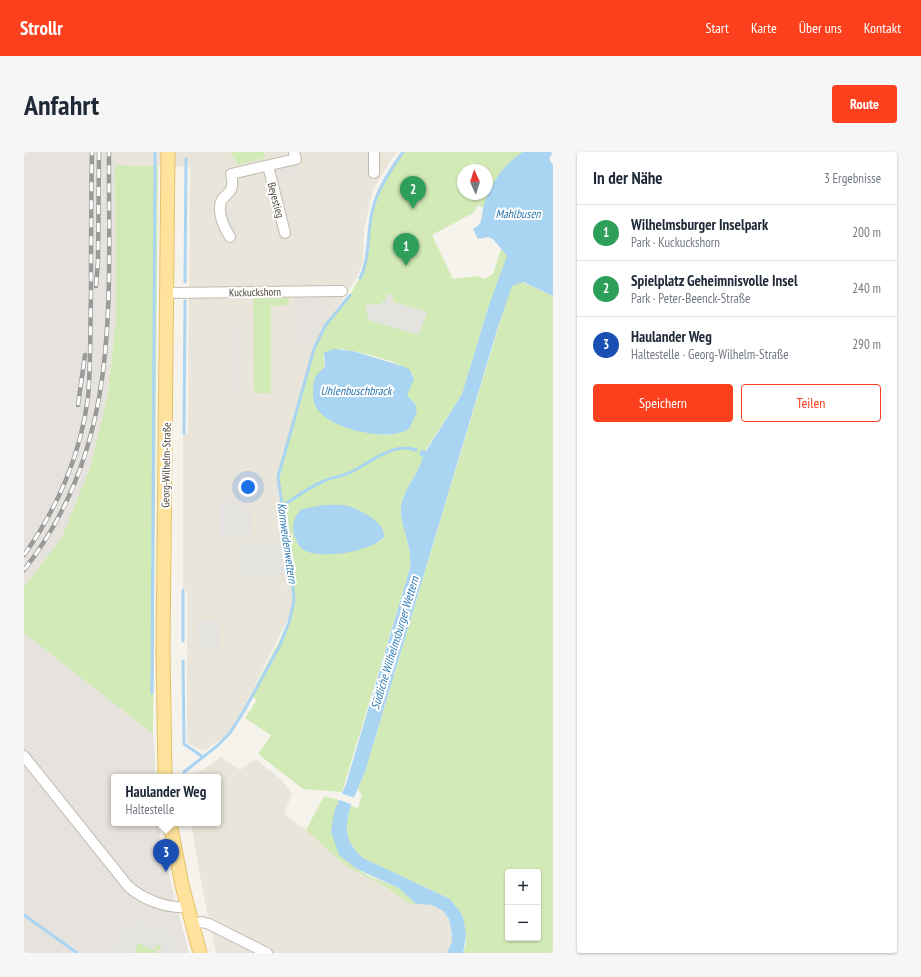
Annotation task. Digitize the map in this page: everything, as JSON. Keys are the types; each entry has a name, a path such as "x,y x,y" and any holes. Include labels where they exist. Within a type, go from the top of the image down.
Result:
{"main road":[{"name":"Georg-Wilhelm-Straße","path":"165,774 163,650 168,152"},
{"path":"171,826 187,906 200,953"}],"street":[{"path":"230,237 224,226 220,207 223,199 231,192 234,184 231,174 296,159 294,152"},
{"path":"374,152 374,174"},
{"name":"Beyestieg","path":"268,166 285,233"},
{"name":"Kuckuckshorn","path":"167,293 342,291"},
{"path":"24,756 128,886 142,895 172,907 187,906"},
{"path":"192,924 202,922 209,924 266,953"}],"shaded area":[{"path":"24,152 115,152 116,319 108,393 91,465 62,537 24,587"},
{"path":"115,152 396,152 373,189 364,230 363,262 356,279 315,342 277,475 291,577 292,603 289,617 240,715 227,735 204,751 187,743 187,591 183,588 183,434 188,433 190,167 115,165"},
{"path":"299,164 302,174 280,180 286,194 293,228 288,229 272,170"},
{"path":"230,206 239,236 233,238 224,207"},
{"path":"387,294 393,295 393,302 427,312 419,335 368,320 366,305 380,304 386,300"},
{"path":"326,296 326,318 312,343 295,344 295,297"},
{"path":"234,327 243,327 243,393 233,393"},
{"path":"245,497 245,508 252,509 252,535 219,535 219,498"},
{"path":"239,545 285,545 286,575 239,576"},
{"path":"219,620 220,648 198,648 197,621"},
{"path":"24,633 153,734 156,774 111,774 111,826 159,826 160,841 189,953 24,953"},
{"path":"221,757 240,770 255,759 283,781 292,794 284,814 314,836 346,866 386,887 411,904 432,905 443,911 449,919 452,934 452,941 447,953 216,953 204,898 192,826 221,826 221,774 196,774"},
{"path":"136,919 169,932 166,938 175,937 179,953 156,953 155,951 162,949 161,946 157,944 154,950 138,943 134,953 108,953 120,929 127,931"}],"green space":[{"path":"230,152 264,152 265,158 238,165"},
{"path":"403,152 523,152 509,163 493,186 493,164 457,164 457,200 486,200 483,208 478,205 473,213 432,235 453,279 476,276 484,279 493,274 501,249 507,256 508,276 553,296 553,953 463,953 466,943 464,921 461,913 450,899 363,858 357,853 349,841 346,828 348,813 351,806 358,808 362,796 358,789 365,772 506,302 489,305 462,394 425,451 421,451 419,455 423,457 421,463 403,500 401,513 410,552 410,568 342,792 303,789 258,754 271,735 245,718 257,700 250,696 287,626 292,603 291,577 277,475 315,342 325,326 350,295 362,274 366,261 372,211 384,179","holes":["387,294 393,302 427,312 366,306 380,304 386,300","342,349 392,362 409,370 413,375 413,380 407,395 415,404 390,435 358,431 329,420 313,387 316,377 325,366 323,357","323,505 347,506 384,538 375,544 298,545 293,531"]},
{"path":"115,165 158,166 153,734 24,633 24,587 62,537 91,465 108,393 116,319"},
{"path":"289,297 289,305 271,306 271,393 254,393 253,298"},
{"path":"324,796 339,800 334,812 339,855 369,876 399,888 416,904 411,904 386,887 346,866 306,830"},
{"path":"138,943 157,944 161,946 162,949 156,951 156,953 134,953"}],"water":[{"path":"523,152 553,152 549,159 553,165 553,296 523,282 512,286 497,330 365,772 351,806 347,827 349,838 354,848 363,858 450,899 461,913 464,921 466,936 463,953 447,953 452,941 452,934 449,919 443,911 432,905 416,904 399,888 357,869 339,855 331,832 334,812 346,784 410,568 410,552 402,521 401,506 408,488 421,463 423,457 419,455 421,450 426,451 462,394 489,305 507,256 493,239 488,237 478,239 473,229 480,223 485,200 493,200 493,184 501,171"},
{"name":"Uhlenbuschbrack","path":"333,349 353,351 405,367 410,370 414,379 407,395 415,404 417,412 409,429 400,433 388,434 361,432 335,423 325,417 318,410 314,400 314,381 325,366 324,353"},
{"path":"323,505 348,506 359,510 371,517 381,526 384,537 368,547 345,553 321,554 311,553 304,550 296,540 294,534 293,525 295,518 302,509"}],"pier":[{"path":"340,793 356,798 353,805 337,799"}],"waterway":[{"path":"152,693 155,152"},
{"name":"Kornweidenwettern","path":"360,278 367,254 370,220 374,204 384,180 403,152"},
{"path":"185,282 186,159"},
{"name":"Kornweidenwettern","path":"184,772 217,746 230,733 280,645 289,622 294,601 292,575 278,477 314,349 325,326 350,295"},
{"path":"184,433 185,301"},
{"path":"282,506 318,483 345,475 382,454 399,448 416,450"},
{"path":"183,590 183,641"},
{"path":"183,661 184,744 203,757"},
{"path":"24,915 77,953"}],"railway":[{"path":"24,555 47,519 66,480 80,439 85,418 88,397 90,358 92,152"},
{"path":"96,286 98,261 99,152"},
{"path":"24,570 56,522 79,472 94,422 103,370 108,317 109,152"},
{"path":"78,405 85,355"}],"place":[{"name":"Spielplatz Geheimnisvolle Insel","path":"413,209"},
{"name":"Wilhelmsburger Inselpark","path":"406,266"},
{"name":"Haulander Weg","path":"166,872"}],"water label":[{"name":"Mahlbusen","path":"518,214"},
{"name":"Südliche Wilhelmsburger Wettern","path":"395,643"}]}
